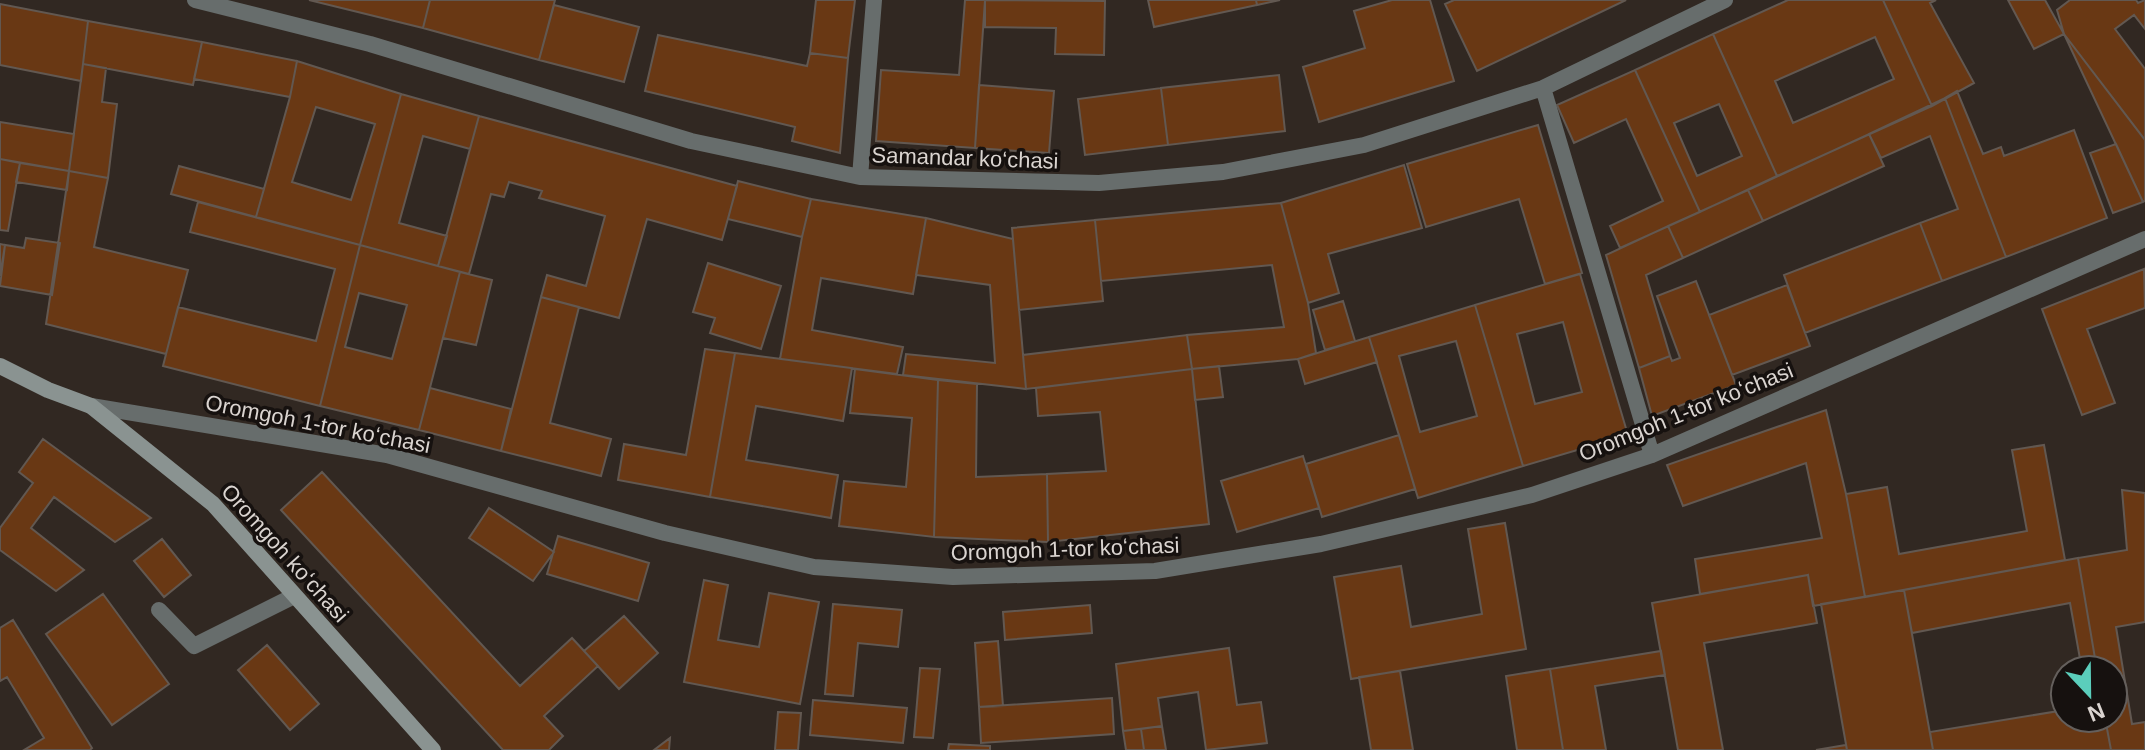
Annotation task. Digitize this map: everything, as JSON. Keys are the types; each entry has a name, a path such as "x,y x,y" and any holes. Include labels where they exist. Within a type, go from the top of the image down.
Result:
{"street":[{"name":"Samandar ko‘chasi","path":"195,0 370,44 691,141 860,177 1099,183 1223,172 1364,145 1543,88 1725,0"},
{"path":"860,177 874,0"},
{"path":"1543,88 1652,455"},
{"name":"Oromgoh 1-tor koʻchasi","path":"91,406 387,455 665,533 814,567 953,577 1155,571 1321,544 1532,495 1652,455 2145,239"},
{"name":"Oromgoh koʻchasi","path":"0,366 48,390 91,406 213,504 433,750"},
{"path":"159,610 194,646 294,596"}],"building":[{"path":"309,0 430,0 423,28"},
{"path":"430,0 555,0 539,60 423,28"},
{"path":"816,0 855,0 848,58 810,53"},
{"path":"965,0 985,0 975,148 876,141 881,70 959,75"},
{"path":"985,0 1105,1 1104,55 1055,54 1056,28 985,27"},
{"path":"1148,0 1256,0 1257,5 1154,27"},
{"path":"1256,0 1280,0 1257,5"},
{"path":"1392,0 1430,0 1454,81 1319,122 1303,67 1365,48 1354,11"},
{"path":"1454,0 1626,0 1477,71 1445,4"},
{"path":"1788,0 1883,0 1932,106 1777,176 1713,34","holes":["1875,37 1894,79 1793,123 1775,81"]},
{"path":"1883,0 1936,0 1930,3 1974,83 1932,106"},
{"path":"2008,0 2045,0 2064,34 2034,49"},
{"path":"2070,0 2136,0 2138,3 2145,0 2145,29 2134,15 2115,29 2145,69 2145,140 2064,34 2057,10"},
{"path":"0,4 88,21 81,81 0,65"},
{"path":"554,5 639,27 624,82 539,60"},
{"path":"88,21 202,42 193,85 83,64"},
{"path":"1713,34 1777,176 1700,212 1635,70","holes":["1719,104 1742,156 1697,176 1674,123"]},
{"path":"2064,34 2145,140 2143,202"},
{"path":"658,35 807,66 810,53 848,58 840,153 792,141 795,127 645,91"},
{"path":"202,42 297,61 290,97 194,79"},
{"path":"297,61 401,94 360,245 256,217","holes":["316,107 375,124 351,200 292,182"]},
{"path":"83,64 106,68 102,102 117,104 108,178 69,171"},
{"path":"1635,70 1700,212 1620,248 1610,226 1663,201 1626,119 1574,143 1557,105"},
{"path":"1279,75 1285,131 1168,145 1161,88"},
{"path":"979,85 1054,91 1049,153 975,148"},
{"path":"1161,88 1168,145 1085,155 1078,99"},
{"path":"1957,91 1983,154 2001,147 2004,156 2074,130 2107,218 2006,257 1945,98"},
{"path":"401,94 479,116 470,149 423,136 399,223 447,236 438,266 360,245"},
{"path":"1945,98 2006,257 1942,281 1920,223 1958,209 1930,136 1881,158 1869,134"},
{"path":"479,116 737,186 722,240 647,219 619,318 541,297 547,275 586,286 605,216 539,198 542,191 509,182 504,197 491,194 469,274 438,266"},
{"path":"0,122 74,134 69,171 0,159"},
{"path":"1538,125 1582,273 1545,284 1519,199 1426,227 1407,164"},
{"path":"1869,134 1884,166 1763,221 1748,190"},
{"path":"2116,144 2143,202 2113,213 2090,153"},
{"path":"0,159 20,163 8,231 0,230"},
{"path":"20,163 69,171 67,190 16,182"},
{"path":"1404,165 1422,228 1328,254 1339,293 1308,303 1281,203"},
{"path":"179,166 264,189 256,217 171,194"},
{"path":"69,171 108,178 94,247 188,270 166,354 46,324"},
{"path":"738,181 811,199 802,237 728,219"},
{"path":"1748,190 1763,221 1683,258 1668,226"},
{"path":"811,199 926,218 913,294 821,278 812,330 903,347 897,374 780,359"},
{"path":"198,202 360,245 320,406 163,366 178,307 316,341 335,269 190,232"},
{"path":"1281,203 1308,303 1316,353 1298,359 1192,369 1187,335 1284,327 1272,265 1101,281 1095,220"},
{"path":"926,218 1013,239 1026,389 903,375 906,354 995,363 990,285 916,275"},
{"path":"1095,220 1103,301 1019,310 1012,228"},
{"path":"1920,223 1942,281 1805,333 1784,275"},
{"path":"1668,226 1683,258 1646,275 1670,356 1639,368 1606,255"},
{"path":"26,238 60,243 52,295 0,286 5,245 24,248"},
{"path":"0,244 5,245 0,276"},
{"path":"360,245 460,272 419,430 320,406","holes":["359,293 407,305 392,359 345,347"]},
{"path":"708,263 781,286 761,349 710,333 715,318 693,312"},
{"path":"2144,269 2145,308 2087,329 2115,403 2082,415 2042,309"},
{"path":"460,272 492,280 476,345 443,338"},
{"path":"1580,274 1628,435 1523,466 1475,305","holes":["1563,322 1582,392 1535,404 1517,334"]},
{"path":"1696,281 1736,385 1652,416 1639,368 1670,356 1672,361 1680,358 1657,296"},
{"path":"1787,285 1810,346 1732,375 1709,315"},
{"path":"541,297 579,307 550,423 611,439 601,476 501,451"},
{"path":"1343,301 1355,341 1325,350 1313,310"},
{"path":"1475,305 1523,466 1418,498 1369,337","holes":["1456,341 1477,416 1420,432 1399,356"]},
{"path":"1187,335 1192,369 1026,389 1023,355"},
{"path":"1369,337 1377,362 1305,384 1298,359"},
{"path":"705,349 735,353 710,497 618,480 624,444 686,455"},
{"path":"735,353 852,368 843,421 756,406 746,460 838,475 831,518 710,497"},
{"path":"1219,366 1223,397 1195,400 1192,369"},
{"path":"855,369 938,380 934,537 839,526 844,481 906,487 912,418 850,413"},
{"path":"1192,369 1209,524 1048,542 1047,474 1106,471 1100,412 1038,416 1036,388"},
{"path":"938,380 977,384 976,477 1047,474 1048,542 934,537"},
{"path":"430,388 511,409 501,451 419,430"},
{"path":"1826,410 1846,494 1865,597 1813,606 1808,575 1700,594 1695,559 1822,538 1806,463 1683,506 1667,465"},
{"path":"1399,435 1415,489 1322,517 1306,464"},
{"path":"43,439 151,518 115,542 54,497 31,528 84,570 56,591 0,550 0,528 33,483 19,472"},
{"path":"2044,445 2065,560 1865,597 1846,494 1887,487 1899,554 2027,531 2012,450"},
{"path":"1303,456 1319,508 1237,532 1221,481"},
{"path":"322,472 520,686 572,638 598,666 544,716 563,736 549,750 503,750 281,510"},
{"path":"2122,490 2145,493 2145,622 2116,627 2120,654 2094,654 2078,558 2127,550"},
{"path":"489,508 554,552 533,581 469,538"},
{"path":"1505,523 1526,649 1351,679 1334,577 1401,566 1411,627 1482,614 1468,529"},
{"path":"558,536 649,563 638,601 547,574"},
{"path":"162,539 191,575 164,597 134,561"},
{"path":"2078,558 2094,654 2079,654 2070,603 1912,633 1904,590"},
{"path":"1808,575 1817,623 1704,643 1723,750 1678,750 1652,603"},
{"path":"704,580 728,585 718,640 759,647 769,593 819,602 800,704 684,682"},
{"path":"1904,590 1933,750 1847,750 1821,604"},
{"path":"103,594 169,684 112,725 46,634"},
{"path":"833,604 902,610 898,647 858,643 853,696 825,694"},
{"path":"1090,605 1092,633 1005,640 1003,612"},
{"path":"624,616 658,653 619,689 584,651"},
{"path":"13,620 92,748 90,750 24,750 44,738 7,677 0,681 0,628"},
{"path":"998,641 1003,706 979,707 975,643"},
{"path":"267,645 319,704 290,730 238,670"},
{"path":"1229,648 1237,705 1261,702 1267,743 1206,750 1198,692 1158,698 1162,726 1123,731 1116,664"},
{"path":"1661,651 1665,675 1595,686 1606,750 1563,750 1550,669"},
{"path":"920,668 940,669 933,738 914,737"},
{"path":"1550,669 1563,750 1517,750 1506,676"},
{"path":"1400,671 1413,750 1371,750 1359,677"},
{"path":"1112,698 1114,734 981,743 979,707"},
{"path":"813,700 907,708 903,743 810,735"},
{"path":"2129,706 2132,724 2145,722 2145,750 2111,750 2108,734 2129,734"},
{"path":"778,712 801,713 798,750 775,750"},
{"path":"2049,713 2049,734 2108,734 2111,750 1933,750 1930,732"},
{"path":"1162,726 1166,750 1144,750 1141,729"},
{"path":"1141,729 1144,750 1126,750 1123,731"},
{"path":"670,738 669,750 654,750"},
{"path":"949,744 990,746 990,750 948,750"},
{"path":"1846,745 1847,750 1816,750"}]}
